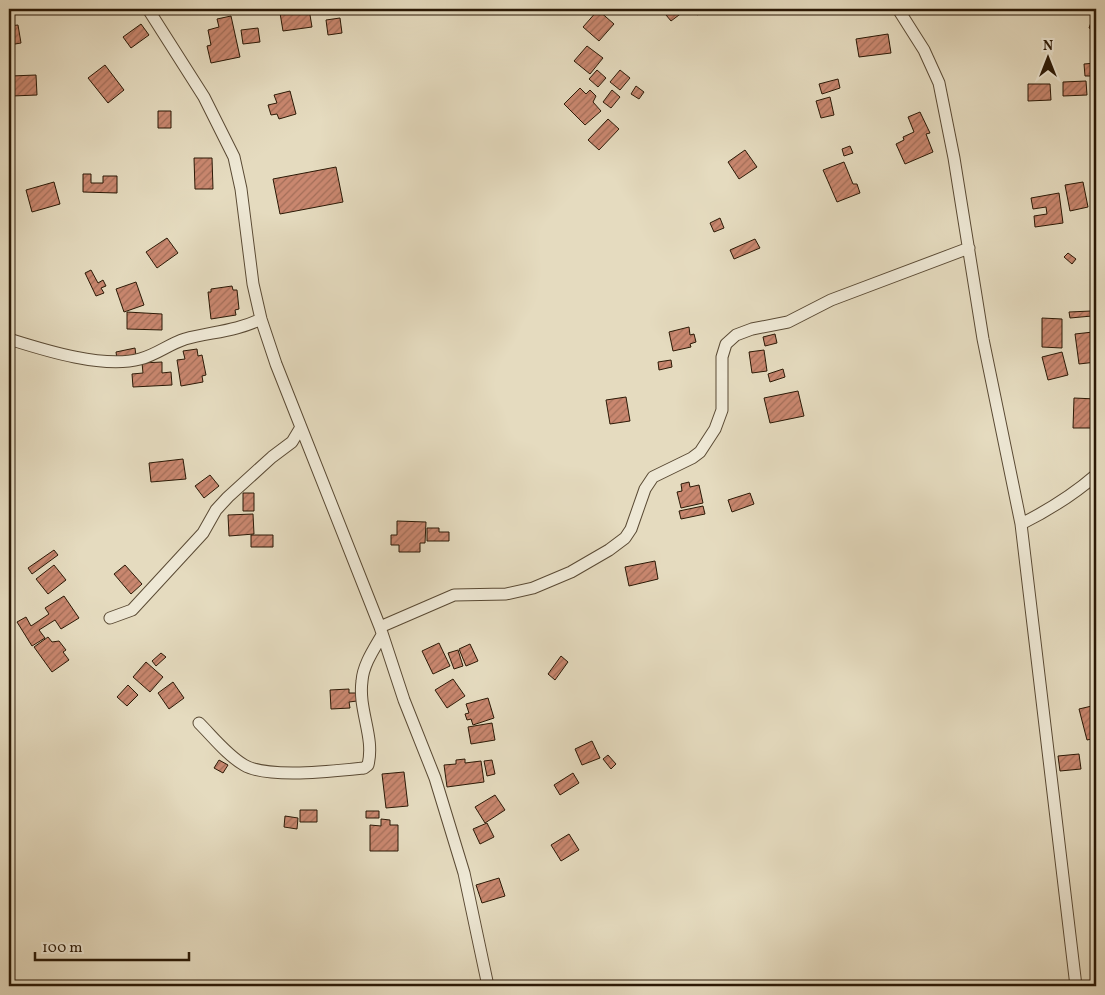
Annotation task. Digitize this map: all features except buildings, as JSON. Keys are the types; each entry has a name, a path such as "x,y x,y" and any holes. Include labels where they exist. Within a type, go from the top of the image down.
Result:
{"street":[{"path":"148,9 204,97 234,157 241,189 254,284 262,319 300,427 381,631 404,700 435,778 459,855 475,918 488,986"},
{"path":"898,9 924,50 940,83 983,339 1021,524 1076,986"},
{"path":"199,723 229,754 244,766 256,770 300,772 364,768 368,765 370,743 363,707 362,679 381,631 454,595 506,594 533,588 571,572 609,550 625,538 631,529 645,489 653,477 692,458 700,452 715,430 722,410 722,357 726,344 736,335 752,329 788,322 831,300 969,248"},
{"path":"9,339 33,347 107,361 139,360 185,339 242,328 262,319"},
{"path":"110,618 132,610 202,534 216,510 272,457 292,442 300,427"},
{"path":"292,442 307,442"},
{"path":"1021,524 1070,496 1096,475"}]}
